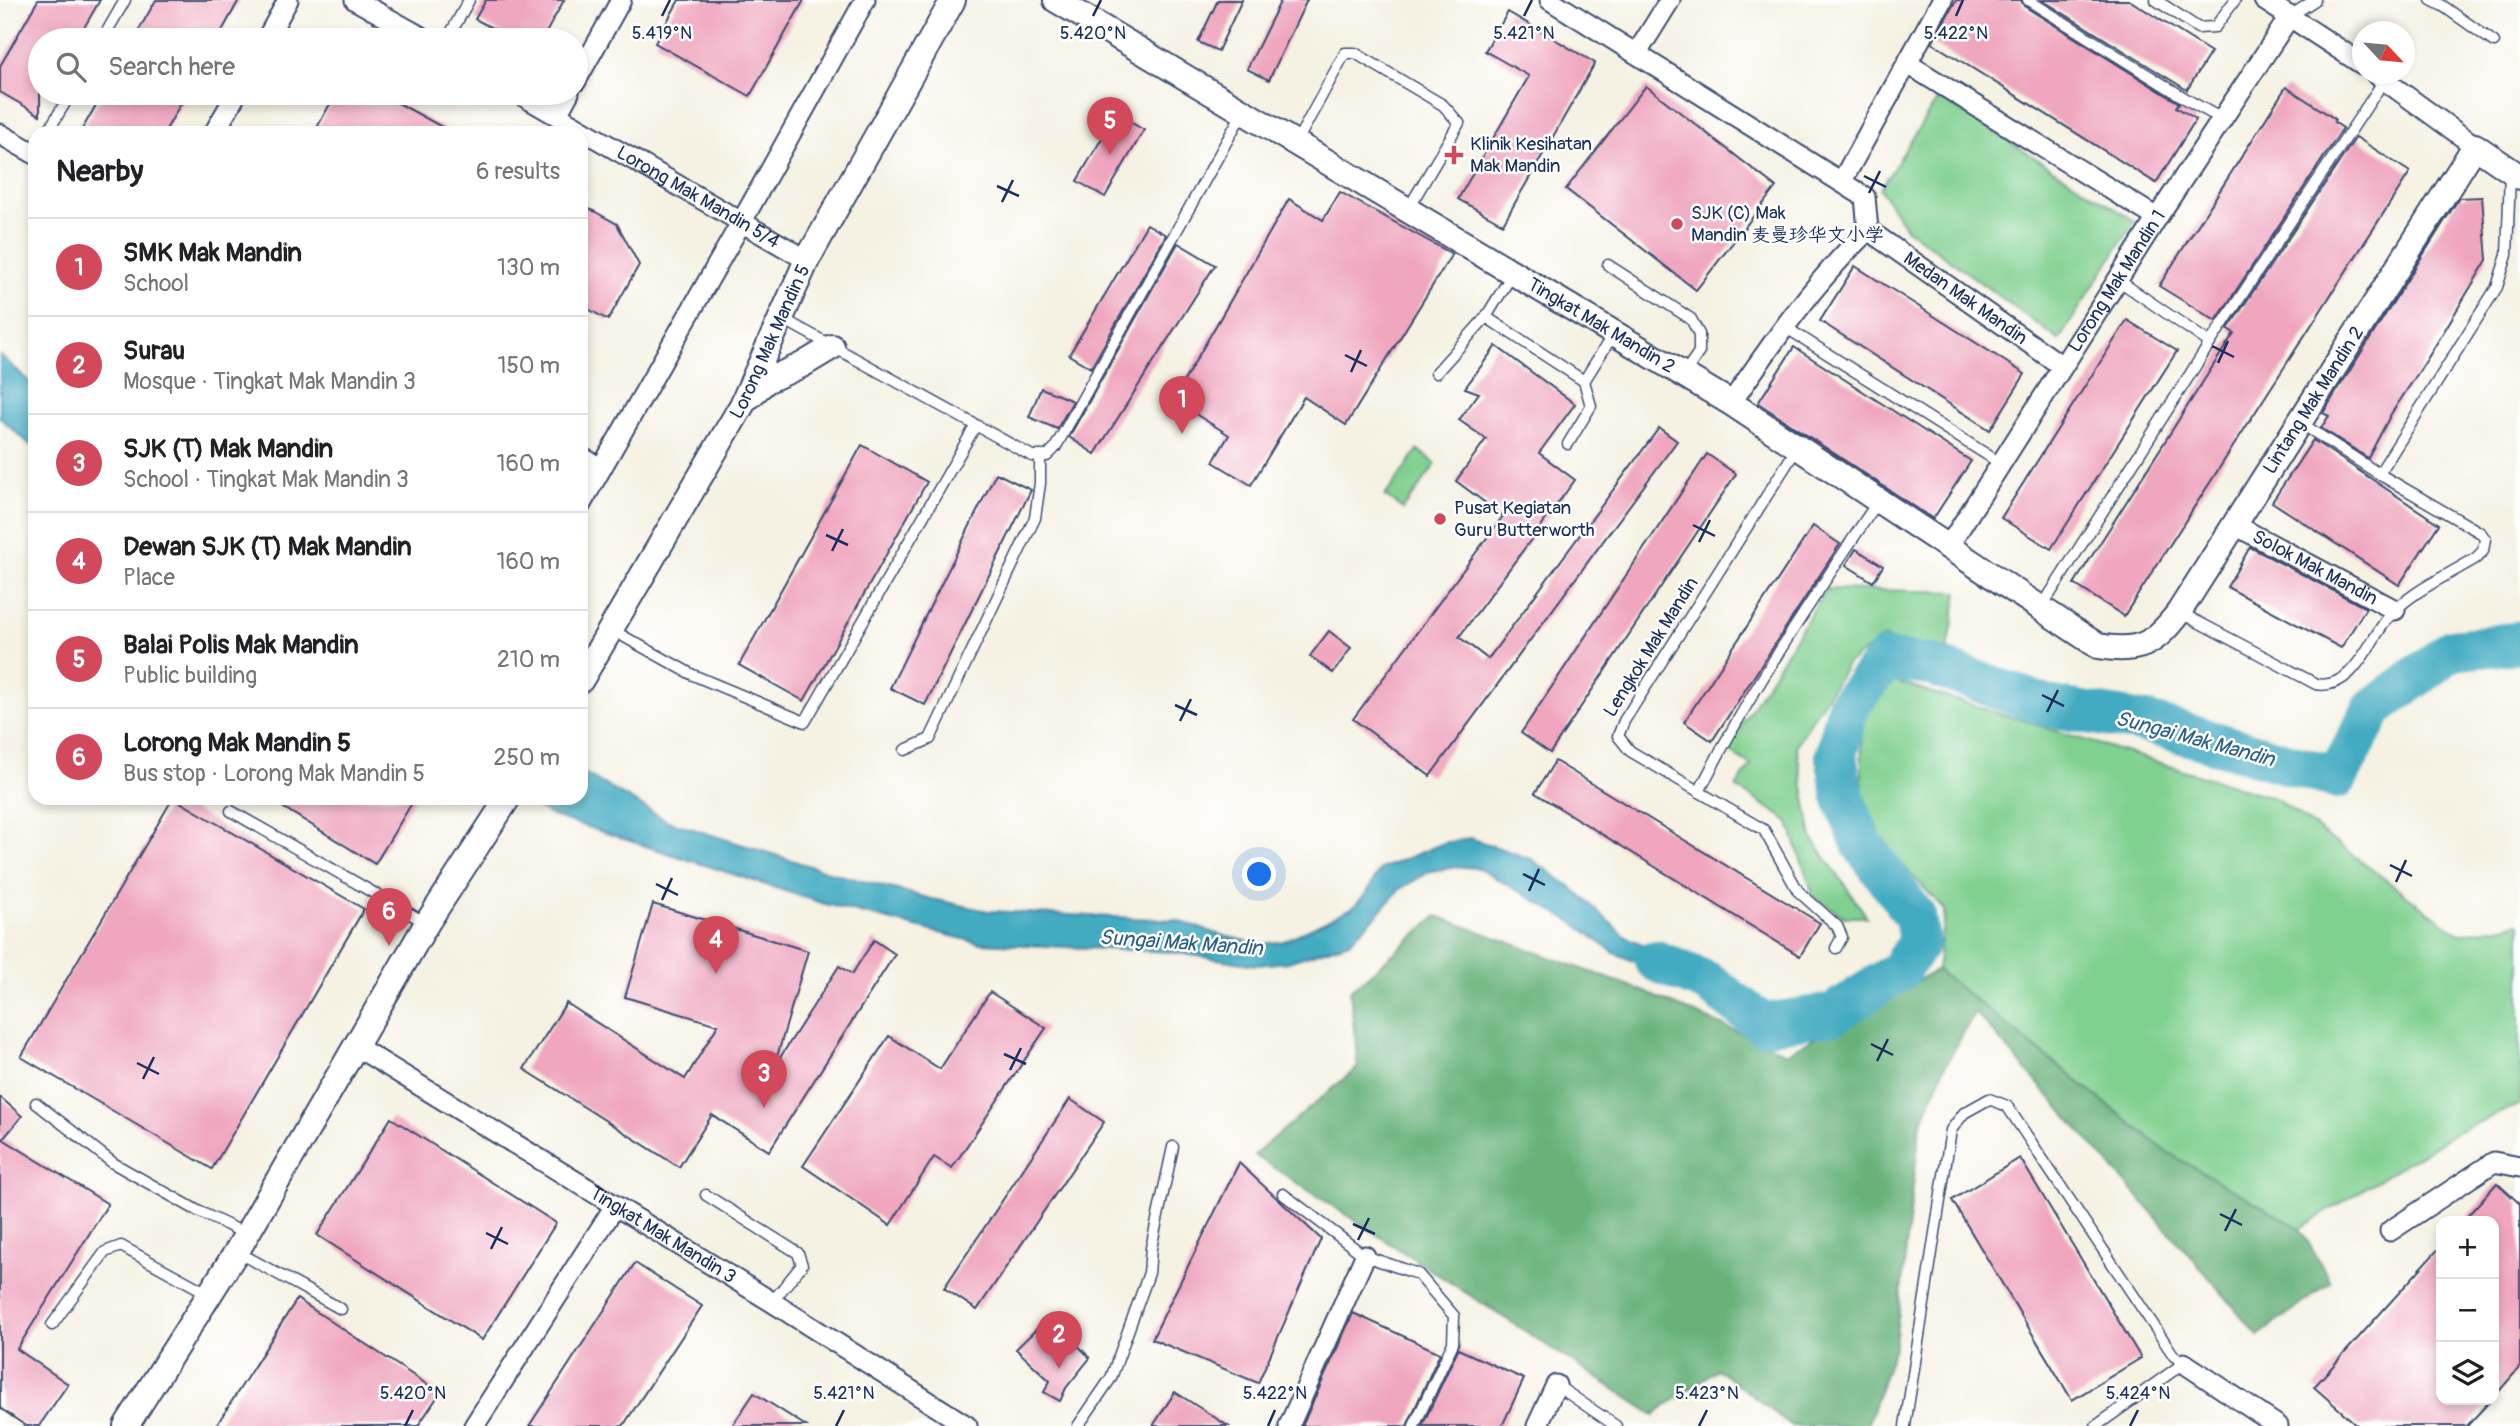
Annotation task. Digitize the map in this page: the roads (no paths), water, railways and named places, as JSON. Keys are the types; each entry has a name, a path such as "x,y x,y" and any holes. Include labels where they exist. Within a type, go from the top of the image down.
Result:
{"street":[{"path":"273,28 288,0"},
{"path":"355,0 405,28"},
{"path":"588,59 621,0"},
{"path":"588,491 865,0"},
{"name":"Lorong Mak Mandin 5","path":"588,668 742,405 807,260 953,0"},
{"name":"Tingkat Mak Mandin 2","path":"1056,0 1731,403 2098,646 2122,650 2141,647"},
{"path":"1550,0 1865,197 1868,230 1841,256 1785,327 1731,403"},
{"path":"1637,52 1670,0"},
{"path":"1842,181 1942,0"},
{"path":"2264,0 2352,57"},
{"name":"Lorong Mak Mandin 1","path":"1948,547 2157,218 2290,16"},
{"path":"1908,64 2157,218"},
{"path":"2392,84 2515,173"},
{"path":"218,126 230,105"},
{"name":"Lorong Mak Mandin 5/4","path":"540,105 576,126"},
{"path":"557,115 562,105"},
{"name":"Lorong Mak Mandin 5/4","path":"588,133 807,260"},
{"path":"0,134 28,150"},
{"name":"Lintang Mak Mandin 2","path":"2141,647 2164,633 2179,612 2475,146"},
{"name":"Medan Mak Mandin","path":"1868,230 2062,366"},
{"path":"742,405 765,380 803,365 832,347"},
{"path":"588,461 601,468"},
{"name":"Solok Mak Mandin","path":"2233,524 2395,610"},
{"path":"126,1426 242,1243 427,923 504,805"},
{"name":"Tingkat Mak Mandin 3","path":"357,1047 772,1302 967,1426"},
{"path":"2390,1231 2494,1162 2520,1167"},
{"path":"474,1426 615,1206"},
{"path":"1289,1426 1365,1256"},
{"path":"2184,1363 2278,1426"},
{"path":"1537,1426 1556,1385"}],"lane":[{"path":"109,28 125,0"},
{"path":"454,28 470,0"},
{"path":"2028,0 2222,119"},
{"path":"2156,0 2198,28 2215,27 2235,0"},
{"path":"2290,16 2315,0"},
{"path":"2431,0 2494,42"},
{"path":"1296,143 1345,53 1355,53 1443,105 1459,123 1408,210"},
{"path":"2041,608 2376,84"},
{"path":"51,126 64,105"},
{"path":"782,318 1032,456 1047,456 1055,448 1243,112"},
{"path":"2379,474 2497,288 2507,255 2515,173"},
{"path":"1608,265 1691,319 1699,334 1699,352 1684,375"},
{"path":"1436,373 1486,317 1513,273"},
{"path":"2118,279 2210,344"},
{"path":"1486,317 1584,381 1591,406 1568,444"},
{"path":"1785,327 2000,463"},
{"path":"1584,381 1614,333"},
{"path":"2179,612 2307,679 2326,685 2340,681 2349,674 2395,610 2404,602 2483,551 2485,539 2481,533 2379,474 2299,421"},
{"path":"612,629 693,675 805,722 976,425"},
{"name":"Lengkok Mak Mandin","path":"1797,447 1624,721 1618,736 1630,751 1765,830 1798,891 1837,926 1842,937 1836,948"},
{"path":"905,750 930,739 1035,518 1040,483 1040,457"},
{"path":"1699,792 1720,749 1765,672 1878,500"},
{"path":"231,811 427,923"},
{"path":"1905,1426 1951,1130 1964,1113 1989,1099 2007,1106 2174,1356 2184,1363 2096,1426"},
{"path":"36,1102 113,1163 198,1211 341,1309"},
{"path":"1078,1426 1111,1378 1149,1273 1151,1248 1173,1147"},
{"path":"1283,1194 1365,1256 1418,1274 1454,1316 1453,1343 1414,1426"},
{"path":"706,1195 798,1253 802,1265 772,1302"},
{"path":"52,1325 105,1252 121,1246 209,1295"},
{"path":"1556,1385 1616,1426"}],"water":[{"path":"0,355 28,381 28,443 0,418"},
{"path":"588,775 668,821 832,873 932,899 988,911 1175,920 1224,936 1262,944 1284,941 1352,908 1366,894 1380,869 1444,843 1470,838 1531,859 1571,887 1626,937 1688,964 1709,983 1681,981 1614,953 1574,923 1478,868 1458,867 1431,871 1400,889 1349,942 1288,962 1256,965 1171,952 979,943 825,904 556,817 530,805 588,805"}],"waterway":[{"name":"Sungai Mak Mandin","path":"1656,961 1709,983 1763,1024 1833,1014 1899,971 1919,942 1915,916 1862,844 1843,796 1836,755 1848,706 1885,660 1931,665 2047,706 2148,723 2337,778 2373,709 2452,650 2520,641"}],"place":[{"name":"Balai Polis Mak Mandin","path":"1110,155"},
{"name":"Klinik Kesihatan Mak Mandin","path":"1454,155"},
{"name":"SJK (C) Mak Mandin 麦曼珍华文小学","path":"1677,224"},
{"name":"SMK Mak Mandin","path":"1182,434"},
{"name":"Pusat Kegiatan Guru Butterworth","path":"1440,519"},
{"name":"Lorong Mak Mandin 5","path":"389,946"},
{"name":"Dewan SJK (T) Mak Mandin","path":"716,974"},
{"name":"SJK (T) Mak Mandin","path":"764,1108"},
{"name":"Surau","path":"1059,1369"}]}
